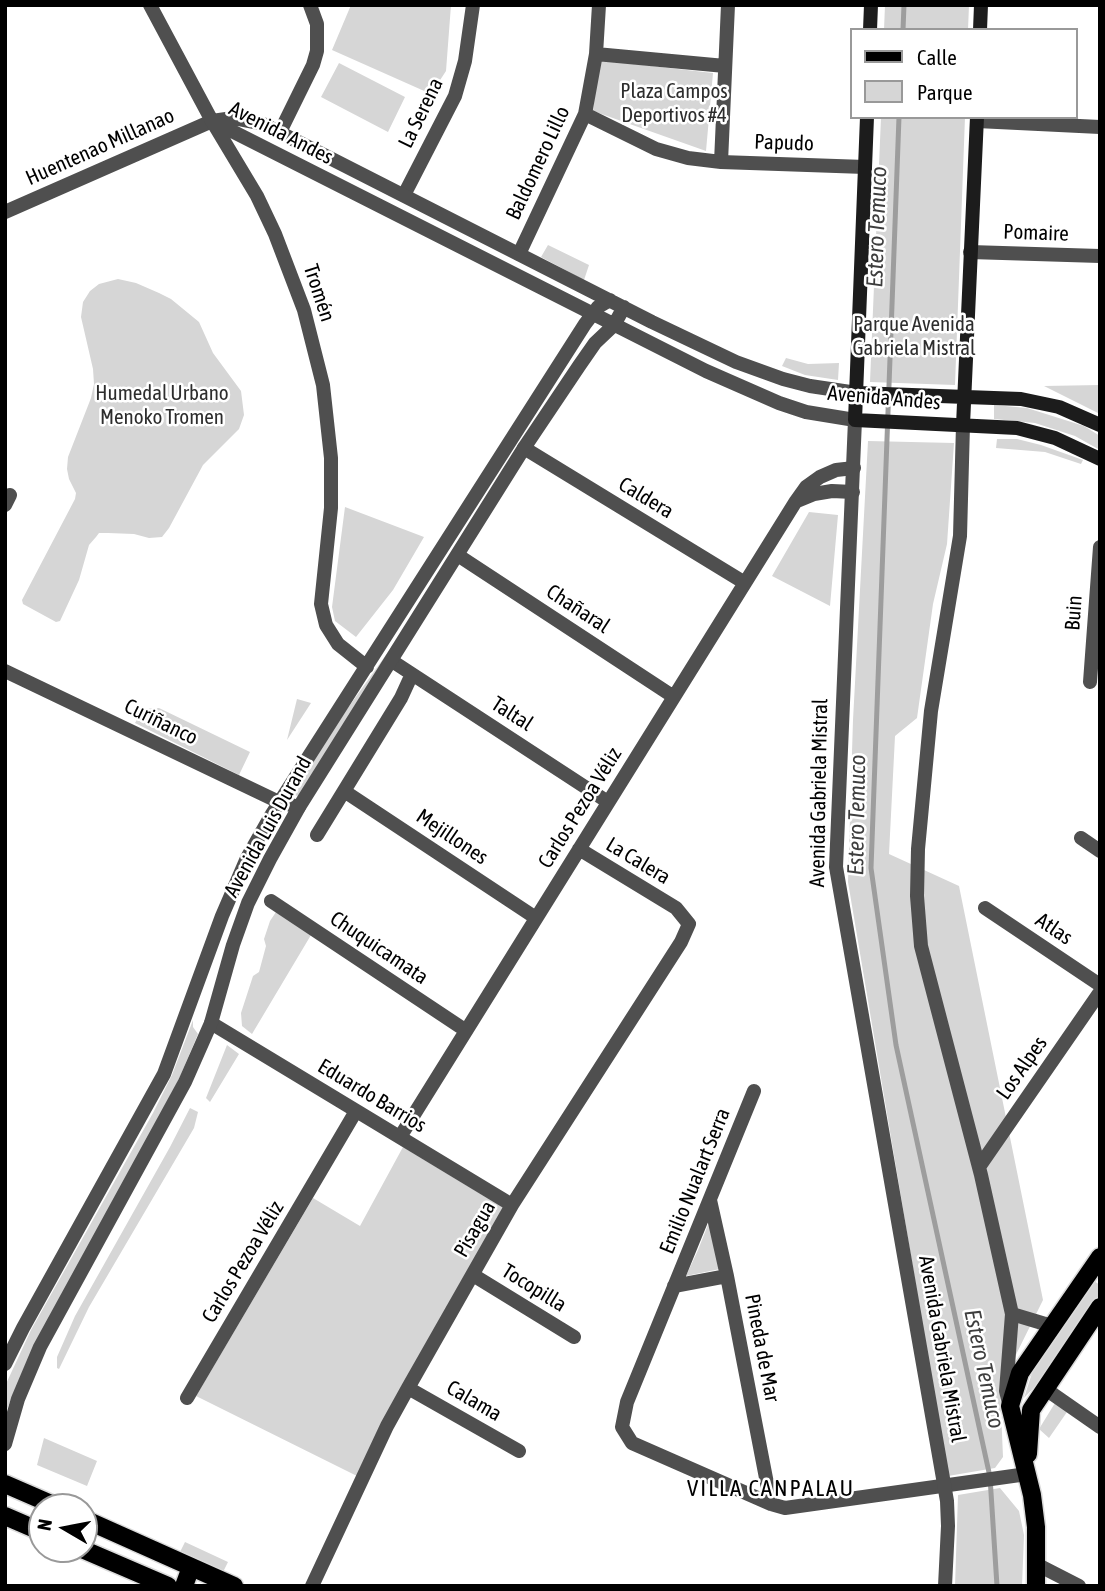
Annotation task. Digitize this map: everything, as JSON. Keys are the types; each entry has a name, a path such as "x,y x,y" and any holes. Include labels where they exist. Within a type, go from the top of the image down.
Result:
{"main road":[{"path":"870,28 871,5"},
{"path":"980,28 981,5"},
{"name":"Avenida Gabriela Mistral","path":"855,420 864,393 867,119"},
{"path":"963,425 977,119"},
{"name":"Avenida Andes","path":"864,393 1021,399 1059,407 1100,425"},
{"name":"Avenida Andes","path":"855,420 1017,428 1073,445 1100,459"},
{"path":"1036,1586 1036,1527 1019,1475 1010,1406 1020,1373 1097,1268"},
{"path":"1019,1475 1031,1410 1100,1307"},
{"path":"5,1484 28,1494"},
{"path":"5,1516 28,1526"},
{"path":"98,1525 234,1586"},
{"path":"98,1556 168,1586"},
{"path":"184,1586 191,1567"}],"street":[{"name":"Tromén","path":"150,5 275,234 299,297 323,385 331,458 331,508 321,604 326,625 338,643 370,662"},
{"path":"280,132 313,65 317,51 317,24 310,5"},
{"name":"La Serena","path":"404,195 455,96 465,61 473,5"},
{"name":"Baldomero Lillo","path":"519,254 585,114 596,54 598,5"},
{"path":"720,162 728,5"},
{"path":"596,54 725,66"},
{"name":"Papudo","path":"585,114 672,154 720,162 865,167"},
{"name":"Avenida Andes","path":"212,121 226,118 263,124 624,307 757,370 810,386 864,393"},
{"path":"977,119 1100,127"},
{"name":"Avenida Andes","path":"212,121 706,371 806,412 855,420"},
{"name":"Huentenao Millanao","path":"5,212 212,121"},
{"name":"Pomaire","path":"970,252 1100,256"},
{"name":"Avenida Luis Durand","path":"5,1364 164,1074 206,958 247,858 279,802 592,314 610,300"},
{"name":"Avenida Luis Durand","path":"5,1444 18,1399 36,1355 185,1082 211,1023 233,945 254,890 299,807 459,556 524,448 579,366 595,344 614,325 624,307"},
{"name":"Avenida Gabriela Mistral","path":"855,420 836,867 838,893 951,1486 945,1586"},
{"path":"963,425 960,536 931,711 918,849 917,896 921,946 979,1167 1012,1314 1006,1391 1010,1406"},
{"name":"Caldera","path":"524,448 745,583"},
{"name":"Carlos Pezoa Véliz","path":"400,1137 796,501 806,487 820,477 836,470 854,468"},
{"path":"796,501 832,491 853,492"},
{"name":"Buin","path":"1090,682 1100,547"},
{"name":"Chañaral","path":"459,556 674,696"},
{"name":"Taltal","path":"392,661 608,802"},
{"name":"Curiñanco","path":"5,671 279,802 299,807"},
{"path":"317,835 401,698 412,674"},
{"name":"Mejillones","path":"344,791 536,918"},
{"path":"1081,838 1100,851"},
{"name":"La Calera","path":"579,849 676,908"},
{"name":"Chuquicamata","path":"271,901 465,1030"},
{"name":"Pisagua","path":"312,1586 387,1426 512,1206 681,942 689,924 676,908"},
{"name":"Atlas","path":"985,908 1100,985"},
{"path":"206,958 226,952 233,945"},
{"path":"199,978 198,1013 211,1023"},
{"name":"Los Alpes","path":"979,1167 1097,1001"},
{"name":"Eduardo Barrios","path":"211,1023 512,1206"},
{"name":"Emilio Nualart Serra","path":"754,1091 627,1402 622,1427 632,1443 785,1508 1019,1475"},
{"name":"Carlos Pezoa Véliz","path":"187,1398 356,1111"},
{"name":"Pineda de Mar","path":"709,1200 727,1276 771,1504"},
{"name":"Tocopilla","path":"473,1275 573,1337"},
{"name":"Emilio Nualart Serra","path":"674,1286 727,1276"},
{"path":"1012,1314 1052,1326"},
{"name":"Calama","path":"408,1388 519,1451"},
{"path":"1044,1388 1100,1427"},
{"path":"1036,1564 1079,1586"}],"green space":[{"path":"351,5 451,5 446,71 431,94 332,50"},
{"path":"885,5 969,5 968,28 884,28"},
{"name":"Plaza Campos Deportivos #4","path":"598,60 713,73 706,151 593,111"},
{"path":"339,63 405,97 388,132 321,97"},
{"name":"Parque Avenida Gabriela Mistral","path":"881,119 965,119 955,385 870,382"},
{"path":"548,245 589,265 584,280 541,257"},
{"name":"Humedal Urbano Menoko Tromen","path":"118,279 136,283 171,299 199,322 213,353 241,391 244,415 239,429 203,465 162,537 99,533 89,545 79,580 60,621 56,622 23,604 22,600 75,499 76,493 67,469 68,457 94,384 81,317 83,302 99,284"},
{"path":"786,358 808,364 839,363 838,380 805,375 782,366"},
{"path":"1100,385 1100,414 1044,386"},
{"path":"994,405 1027,408 1084,426 1100,436 1100,450 1075,436 1035,423 994,419"},
{"path":"997,439 1017,439 1083,460 1081,464 1045,452 996,448"},
{"path":"868,441 954,443 947,544 933,604 917,718 895,736 889,854 959,886 1043,1300 1000,1387 1003,1457 995,1468 948,1476 848,882 853,720"},
{"path":"345,507 424,537 393,590 356,637 335,621 332,607"},
{"path":"809,512 838,515 830,606 772,576"},
{"path":"421,606 300,796 290,795 345,712"},
{"path":"297,699 311,703 287,740"},
{"path":"159,708 250,752 239,775 135,723 143,709"},
{"path":"276,912 311,935 252,1034 242,1026 241,1013 253,976 259,972 266,946 264,939"},
{"path":"193,1020 193,1027 198,1034 178,1081 26,1363 5,1414 5,1386 31,1330 153,1113 172,1075"},
{"path":"227,1045 239,1054 210,1102 206,1098"},
{"path":"190,1108 198,1112 194,1128 89,1307 59,1369 57,1368 57,1357 75,1316"},
{"path":"403,1147 504,1208 357,1476 196,1396 313,1198 360,1226"},
{"path":"711,1217 720,1269 686,1276 698,1250"},
{"path":"1094,1281 1100,1285 1100,1296 1041,1380 1024,1398 1032,1373"},
{"path":"1055,1403 1067,1412 1049,1438 1039,1429"},
{"path":"44,1438 97,1461 87,1486 37,1465"},
{"path":"1000,1488 1019,1511 1024,1535 1022,1586 955,1586 958,1495"},
{"path":"185,1542 228,1562 223,1572 180,1552"}],"waterway":[{"name":"Estero Temuco","path":"903,28 904,5"},
{"name":"Estero Temuco","path":"899,119 871,868 896,1045 990,1477 997,1586"}],"district":[{"name":"VILLA CANPALAU","path":"771,1489"}]}
